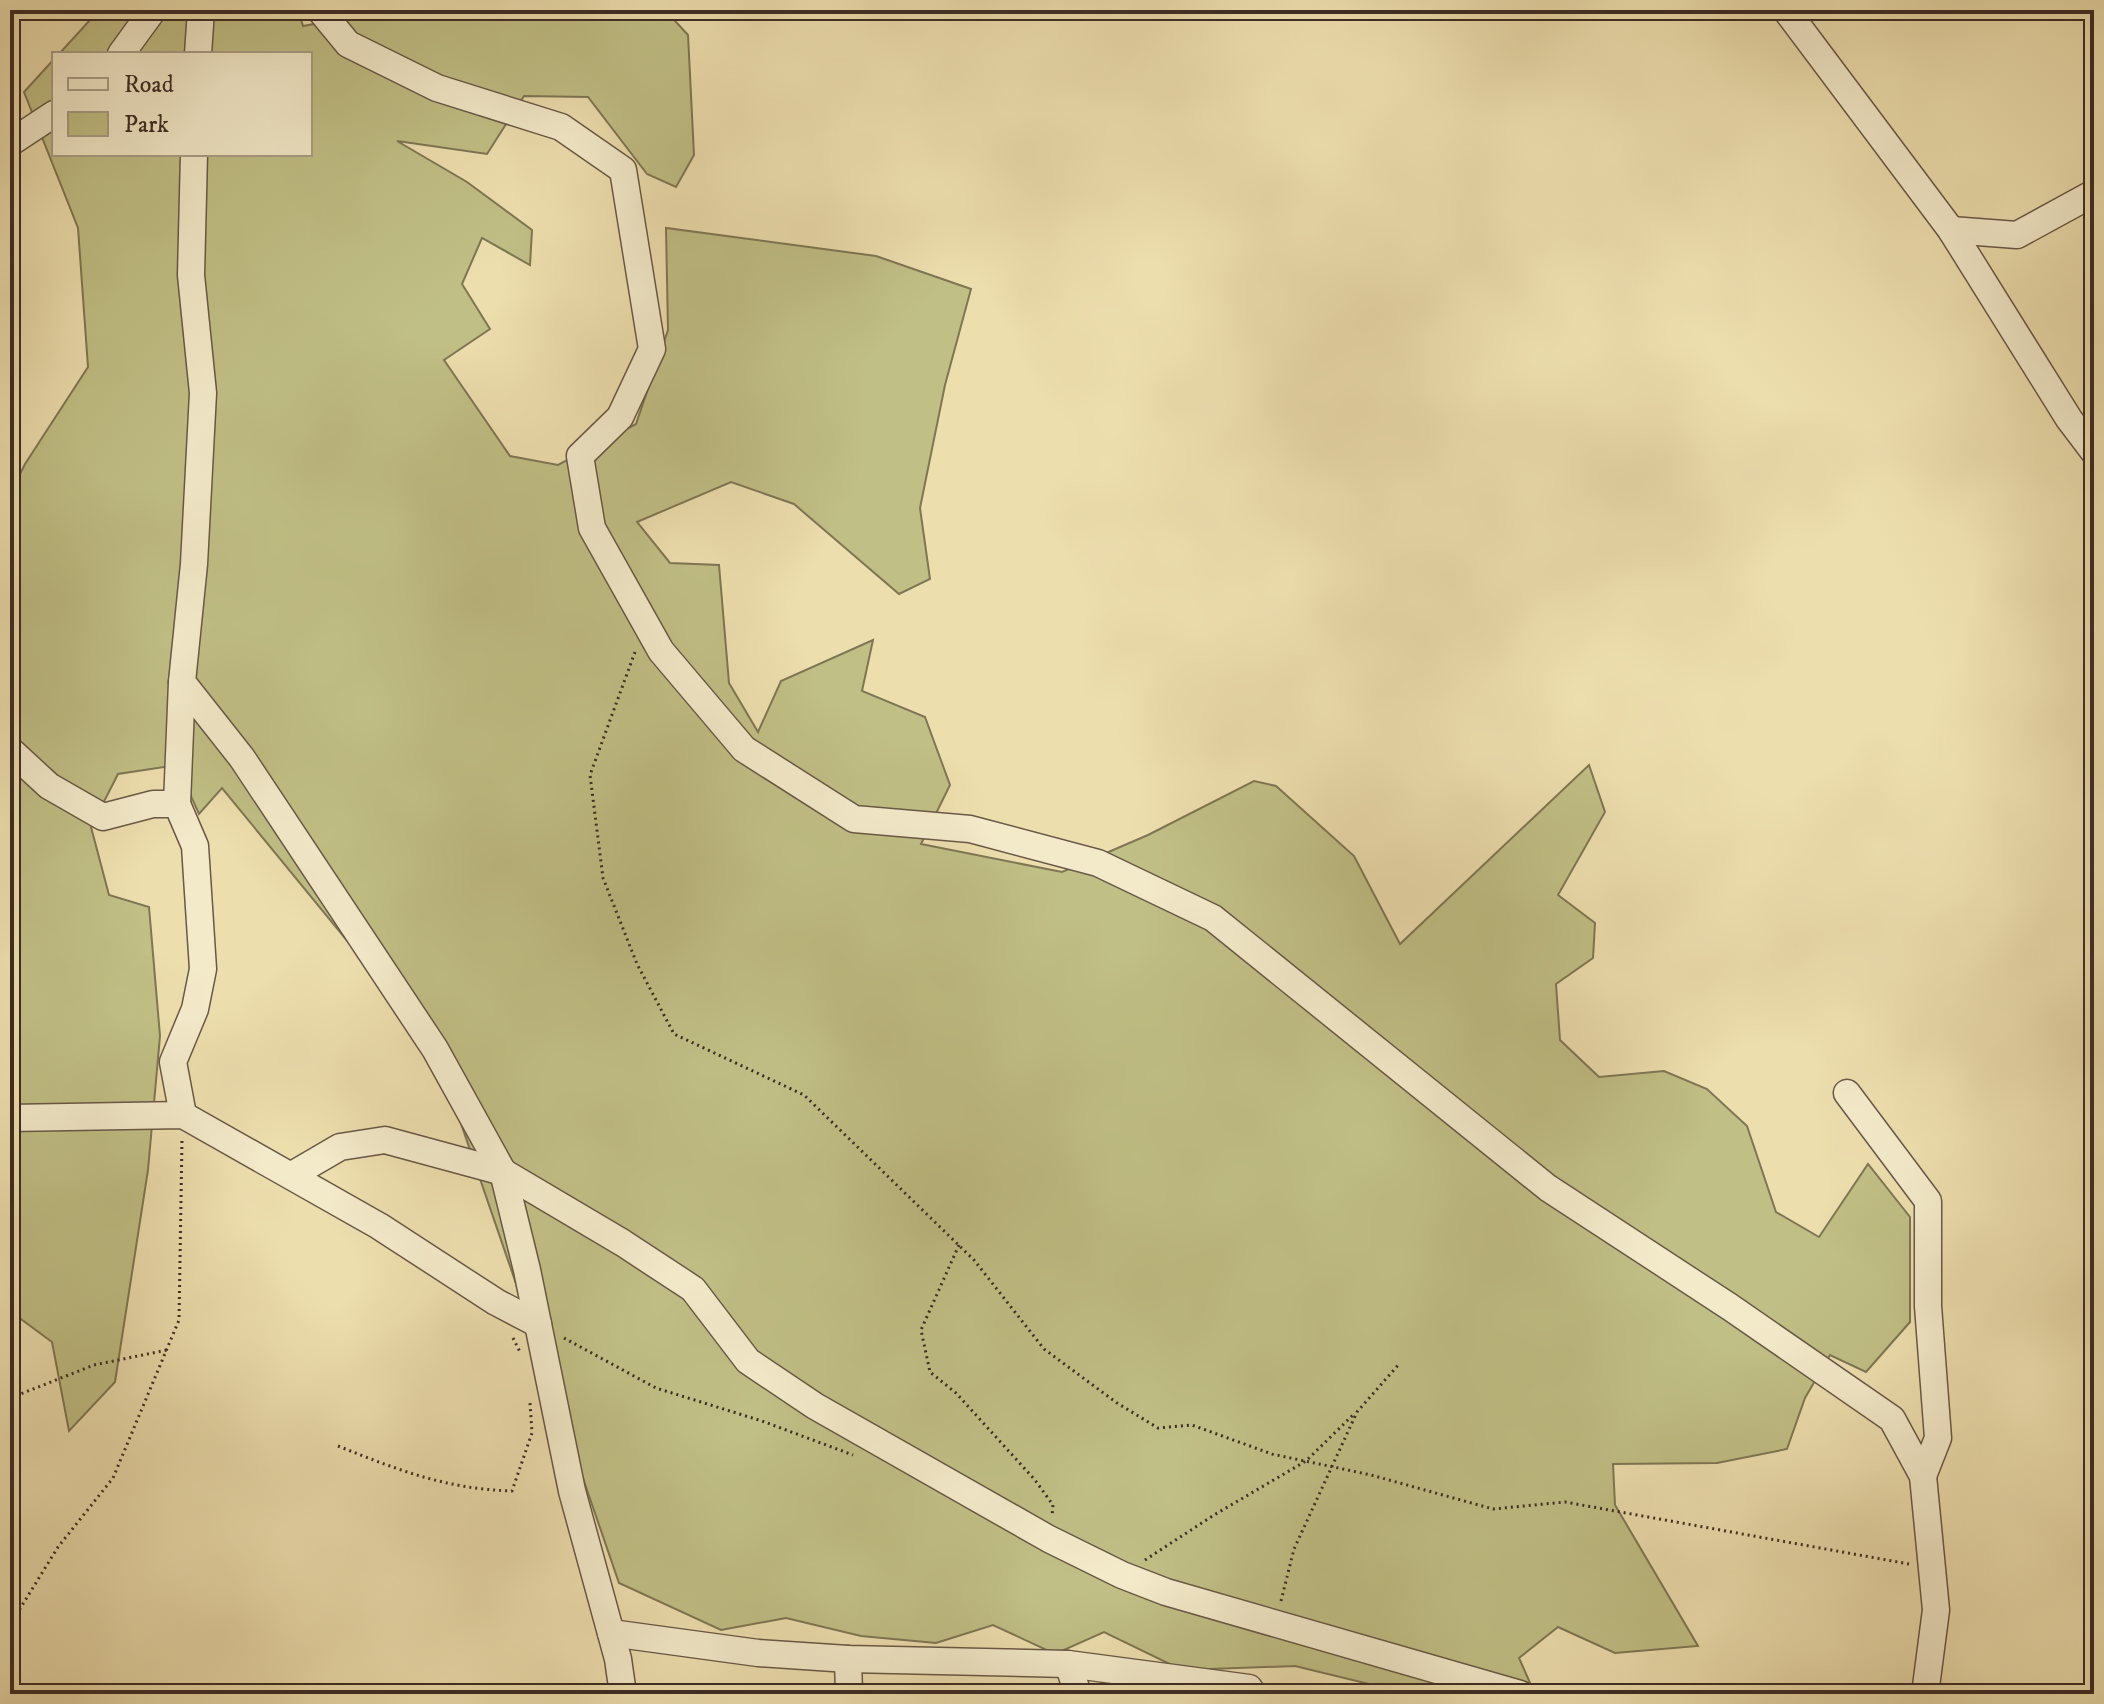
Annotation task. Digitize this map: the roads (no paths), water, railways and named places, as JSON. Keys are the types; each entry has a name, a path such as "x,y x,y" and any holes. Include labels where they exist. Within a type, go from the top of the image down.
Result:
{"street":[{"path":"122,52 153,10"},
{"path":"198,52 201,10"},
{"path":"320,10 348,44 437,88 561,127 623,170 652,349 620,417 580,456 592,528 661,651 744,749 854,819 970,829 1098,863 1213,918 1548,1188 1730,1307 1892,1419 1923,1476 1936,1610 1925,1694"},
{"path":"1786,10 1951,230 2069,419 2094,452"},
{"path":"10,143 52,115"},
{"path":"183,1115 173,1062 195,1009 203,969 195,846 177,804 182,682 194,564 203,393 191,275 194,156"},
{"path":"1951,230 2017,235 2094,193"},
{"path":"182,682 242,758 426,1036 503,1172 572,1491 618,1659 623,1694"},
{"path":"10,750 49,786 103,817 153,804 177,804"},
{"path":"1847,1093 1928,1201 1928,1306 1938,1438 1923,1476"},
{"path":"10,1118 183,1115 379,1226 496,1302 538,1324"},
{"path":"292,1175 340,1147 385,1140 503,1172 623,1243 693,1289 748,1361 815,1406 1049,1539 1122,1575 1166,1592 1520,1694"},
{"path":"611,1633 758,1653 848,1659 1068,1664 1249,1688 1253,1694"},
{"path":"848,1659 849,1694"},
{"path":"1068,1664 1078,1694"}]}
